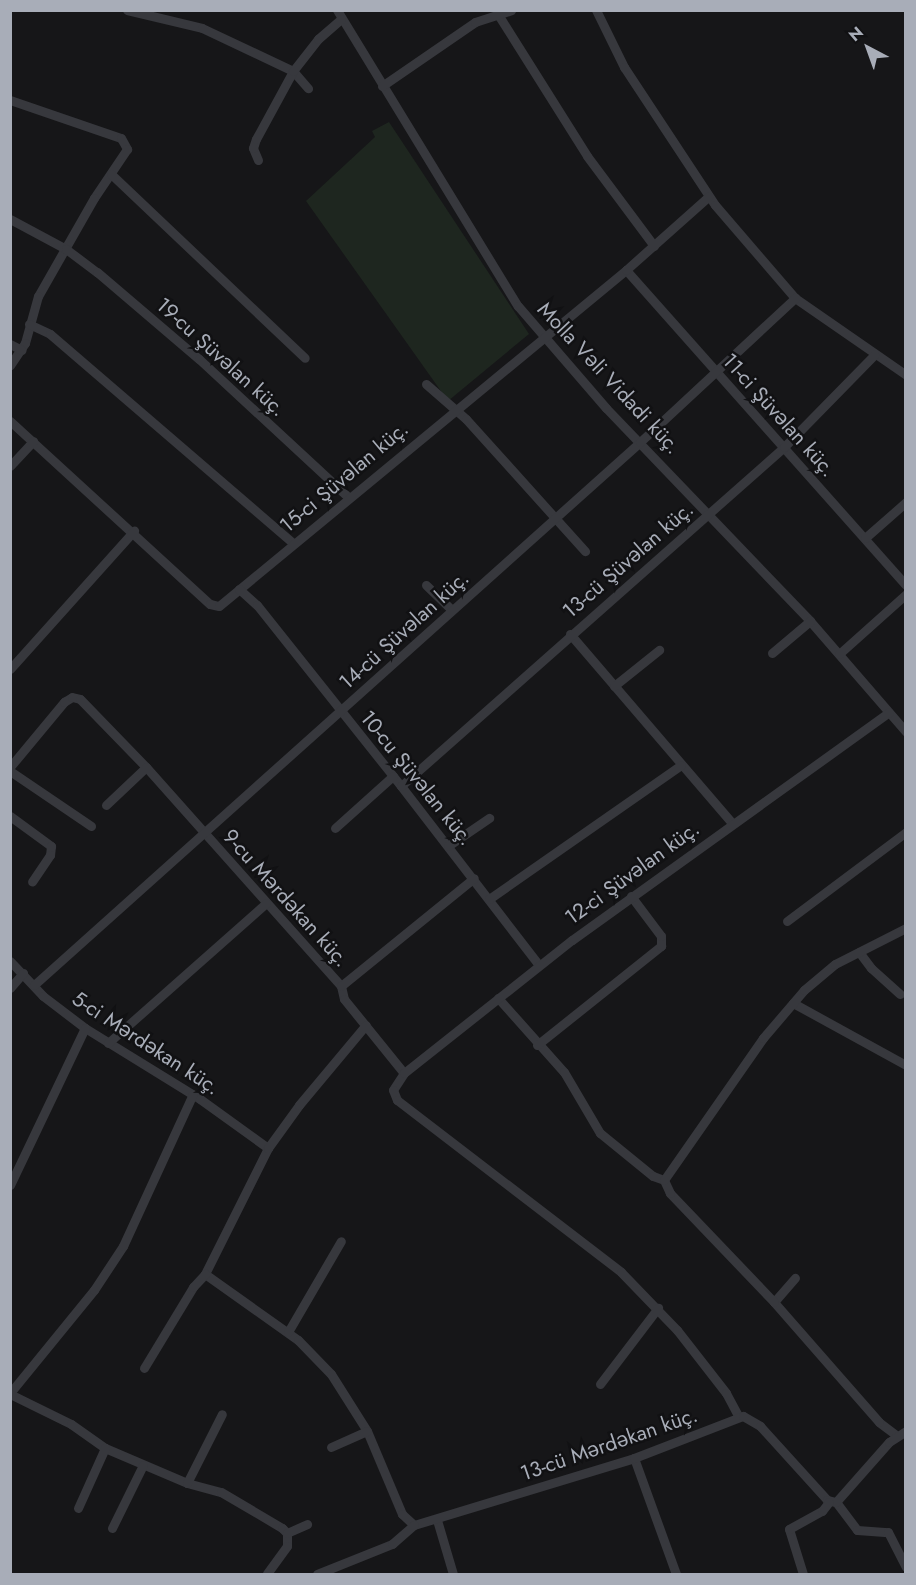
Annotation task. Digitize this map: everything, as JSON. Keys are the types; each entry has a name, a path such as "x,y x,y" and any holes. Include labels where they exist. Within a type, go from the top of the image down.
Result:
{"street":[{"path":"127,10 202,28 293,71 308,88"},
{"path":"382,86 476,22 511,10"},
{"path":"596,10 624,68 708,197 795,298 874,355 906,375"},
{"path":"258,160 254,148 256,139 293,71 339,15"},
{"name":"Molla Vəli Vidadi küç.","path":"339,15 501,280 543,336 810,621 906,732"},
{"path":"499,16 587,156 654,246"},
{"path":"10,100 122,138 128,149 38,296 22,350 10,366"},
{"path":"111,174 305,358"},
{"name":"15-ci Şüvəlan küç.","path":"10,421 215,606 224,604 348,497 626,270 708,197"},
{"name":"19-cu Şüvəlan küç.","path":"10,219 66,249 200,359 348,497"},
{"name":"11-ci Şüvəlan küç.","path":"626,270 906,585"},
{"name":"14-cü Şüvəlan küç.","path":"34,985 640,442 795,298"},
{"path":"29,324 50,334 293,543"},
{"path":"10,344 22,350"},
{"name":"13-cü Şüvəlan küç.","path":"401,786 570,634 784,447 874,355"},
{"path":"426,384 585,551"},
{"path":"10,466 33,441"},
{"path":"865,538 906,502"},
{"path":"10,669 134,531"},
{"path":"426,585 452,610"},
{"name":"10-cu Şüvəlan küç.","path":"239,589 257,605 474,878 539,965"},
{"path":"839,654 906,594"},
{"path":"772,653 810,621"},
{"path":"570,634 731,822"},
{"path":"614,686 659,650"},
{"name":"9-cu Mərdəkan küç.","path":"10,769 72,697 84,703 146,767 341,986 344,999 404,1073"},
{"name":"12-ci Şüvəlan küç.","path":"404,1073 539,965 731,822 889,712"},
{"path":"489,898 681,765"},
{"path":"106,805 146,767"},
{"path":"10,769 91,826"},
{"path":"335,828 393,776"},
{"path":"10,816 51,846 50,855 32,882"},
{"path":"448,846 489,818"},
{"path":"787,921 906,831"},
{"path":"341,986 474,878"},
{"path":"537,1045 661,946 661,936 632,896"},
{"path":"108,1043 266,903"},
{"path":"664,1180 723,1093 793,1003 825,972 906,928"},
{"path":"859,952 871,968 900,994"},
{"name":"5-ci Mərdəkan küç.","path":"10,961 34,985 85,1028 193,1094 268,1148"},
{"path":"10,988 23,973"},
{"path":"498,998 574,1087 600,1133 653,1176 664,1180 670,1193 774,1302 879,1422 896,1436"},
{"path":"793,1003 906,1065"},
{"path":"144,1368 193,1287 205,1275 263,1165 268,1148 299,1105 366,1025"},
{"path":"10,1185 85,1028"},
{"path":"404,1073 393,1090 397,1100 621,1272 658,1308 726,1393 738,1416 754,1420 857,1530 888,1532 906,1567"},
{"path":"193,1094 123,1246 94,1290 10,1394 71,1424 105,1448 187,1483 221,1492 287,1533"},
{"path":"288,1332 341,1241"},
{"path":"205,1275 288,1332 331,1374 367,1431 402,1514 414,1525"},
{"path":"774,1302 795,1278"},
{"path":"600,1384 658,1308"},
{"path":"187,1483 222,1414"},
{"name":"13-cü Mərdəkan küç.","path":"317,1575 392,1544 414,1525 437,1520 634,1458 738,1416"},
{"path":"331,1447 367,1431"},
{"path":"803,1575 789,1529 822,1511 833,1502 896,1436 906,1431"},
{"path":"78,1508 105,1448"},
{"path":"634,1458 676,1575"},
{"path":"112,1528 143,1465"},
{"path":"437,1520 453,1575"},
{"path":"287,1533 307,1524"},
{"path":"270,1573 288,1546 287,1533"}],"shaded area":[{"path":"389,122 529,334 448,401 306,201 375,137 372,131"}]}
